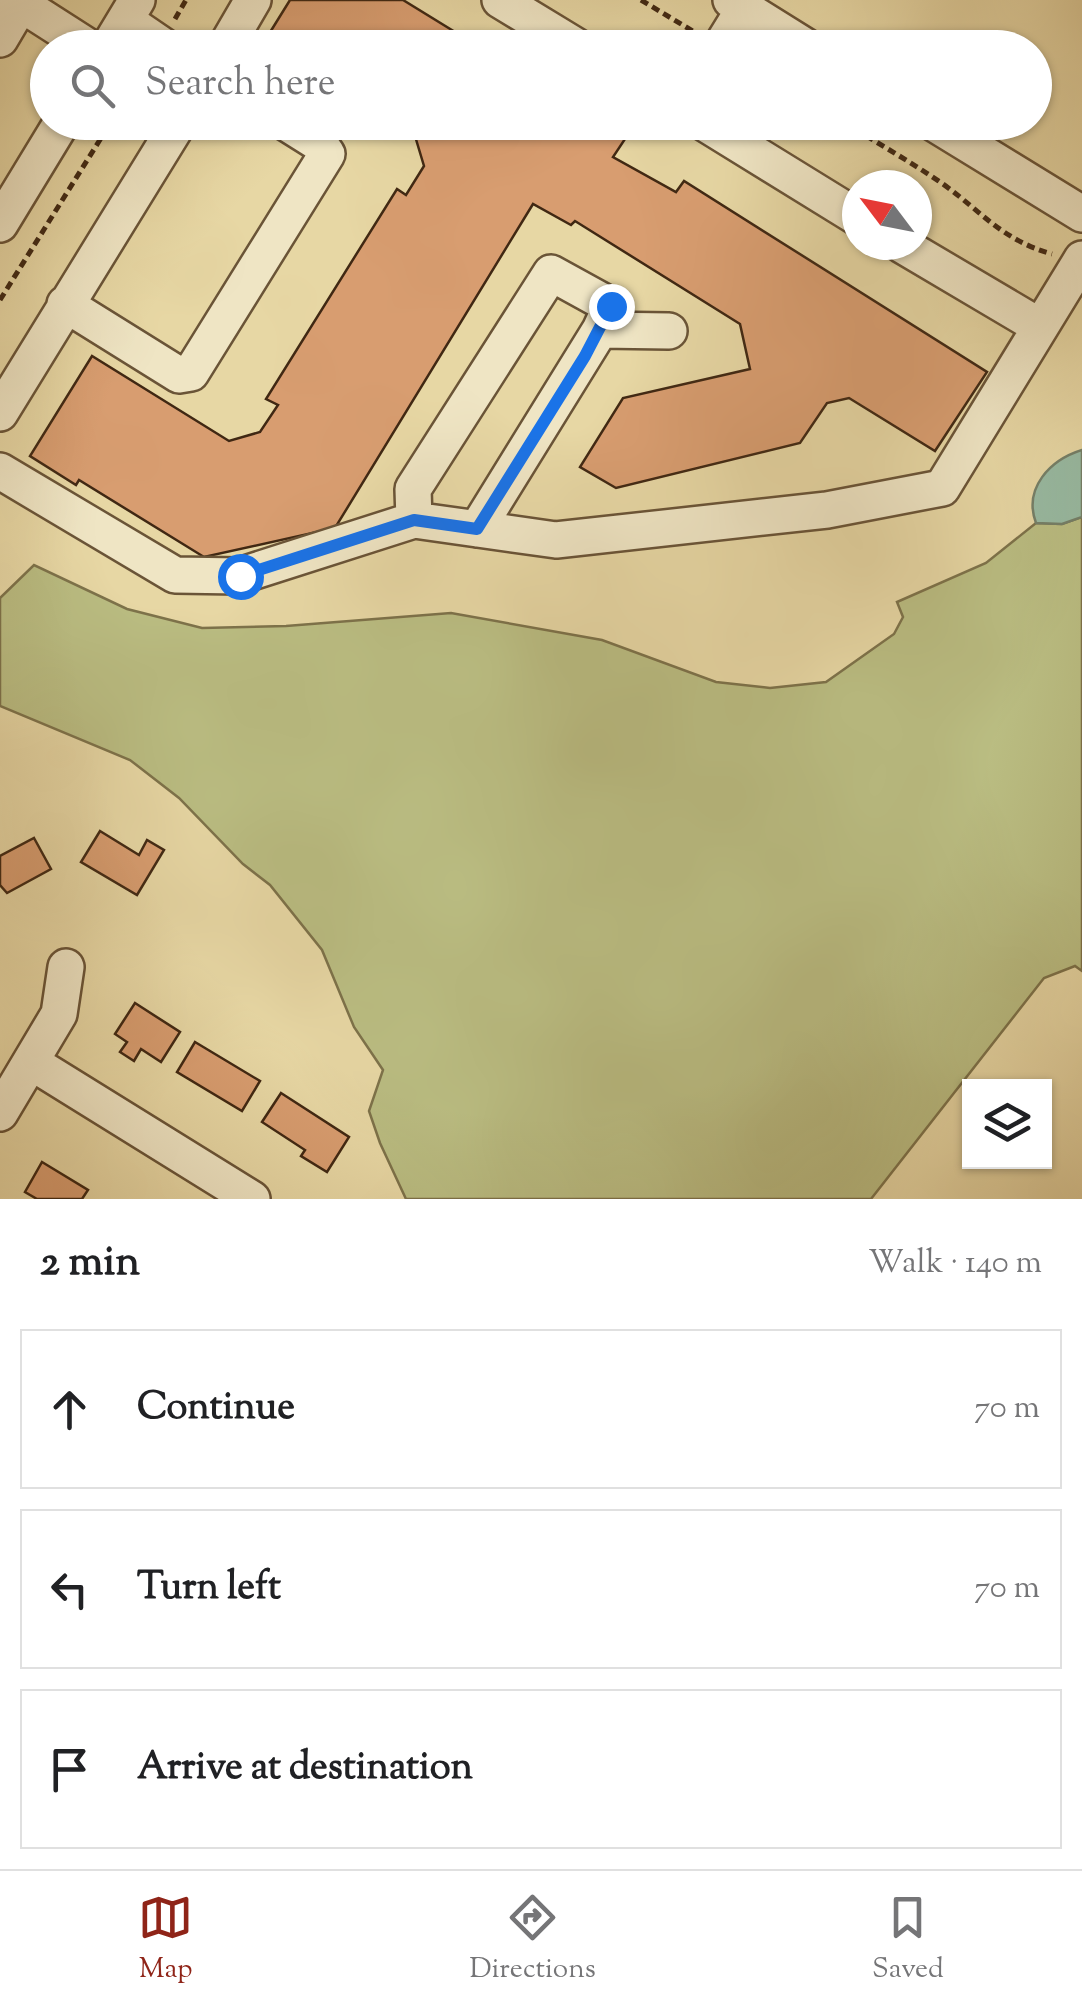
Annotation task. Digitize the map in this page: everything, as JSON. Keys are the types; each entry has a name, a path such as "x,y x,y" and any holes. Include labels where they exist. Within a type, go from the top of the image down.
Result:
{"street":[{"path":"236,30 253,0"},
{"path":"500,0 549,30"},
{"path":"0,39 20,1 63,30"},
{"path":"727,30 737,4 779,30"},
{"path":"1,221 51,140"},
{"path":"0,413 168,140"},
{"path":"66,304 179,375 191,373 327,154 314,140"},
{"path":"732,140 842,208"},
{"path":"961,140 1082,214"},
{"path":"927,260 1039,326"},
{"path":"0,471 175,575 240,576 414,520 556,540 827,510 942,488 1080,261"},
{"path":"414,520 413,489 552,272 611,306 477,529"},
{"path":"600,330 669,331"},
{"path":"0,1113 58,1014 66,967"},
{"path":"31,1062 252,1199"}],"path":[{"path":"641,0 691,30"},
{"path":"0,300 100,140"},
{"path":"872,140 942,184 1014,240 1080,261"}],"green space":[{"path":"1082,517 1082,971 1075,966 1044,978 871,1199 406,1199 369,1111 383,1070 354,1027 322,950 270,885 243,864 179,798 130,760 0,706 0,598 34,565 127,609 202,628 286,626 451,613 602,640 716,682 770,688 826,682 894,634 903,617 897,602 986,563 1036,523 1062,524"}],"shaded area":[{"path":"1082,450 1082,517 1062,524 1036,523 1033,498 1042,477 1059,461"}],"building":[{"path":"290,0 403,0 452,30 271,30"},
{"path":"416,140 624,140 613,157 676,192 684,181 987,372 935,451 849,398 827,403 800,443 616,488 580,467 623,398 750,369 740,324 575,221 571,225 533,204 335,528 204,557 79,480 76,485 30,456 92,356 229,441 260,432 278,405 266,399 397,189 406,195 424,166"},
{"path":"100,831 139,855 147,840 164,850 137,895 81,862"},
{"path":"34,838 51,869 7,893 0,885 0,856"},
{"path":"135,1003 180,1032 161,1062 141,1049 134,1061 120,1052 127,1042 115,1034"},
{"path":"195,1042 260,1081 242,1111 177,1072"},
{"path":"281,1093 349,1137 327,1172 301,1156 305,1150 262,1122"},
{"path":"42,1162 88,1190 82,1199 37,1199 25,1192"}],"route":[{"path":"240,576 414,520 477,529 585,356 611,306"}]}
